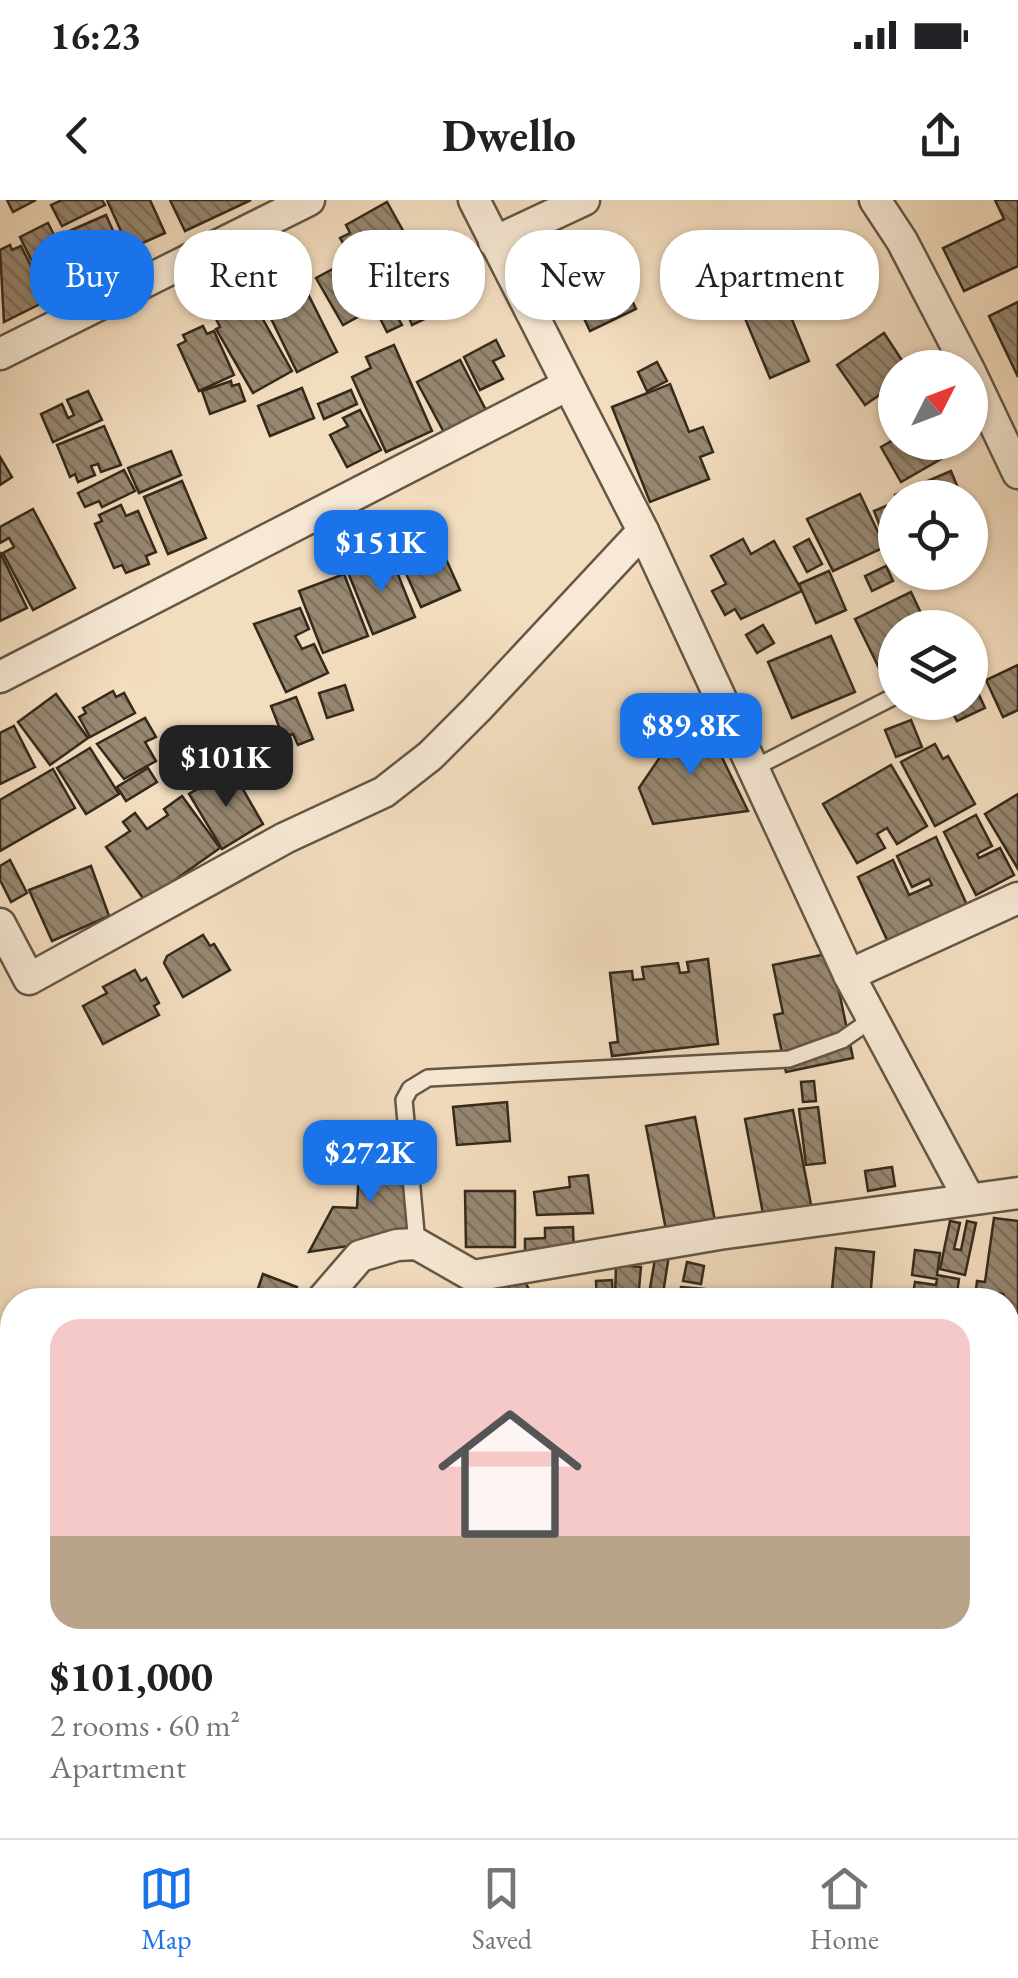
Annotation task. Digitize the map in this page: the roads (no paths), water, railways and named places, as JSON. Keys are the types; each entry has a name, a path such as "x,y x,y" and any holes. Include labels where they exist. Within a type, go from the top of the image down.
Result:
{"street":[{"path":"0,354 309,200"},
{"path":"474,200 643,531 849,975 968,1197"},
{"path":"494,242 584,200"},
{"path":"875,200 902,241 959,350"},
{"path":"0,676 568,385"},
{"path":"988,410 1017,470"},
{"path":"0,924 29,979 285,838 384,792 430,756 478,709 643,531"},
{"path":"849,975 1018,898"},
{"path":"332,1288 360,1256 418,1244 473,1276 1018,1192"}],"lane":[{"path":"752,768 878,705"},
{"path":"418,1244 404,1100 410,1089 428,1078 790,1059 842,1040 872,1019"}]}
